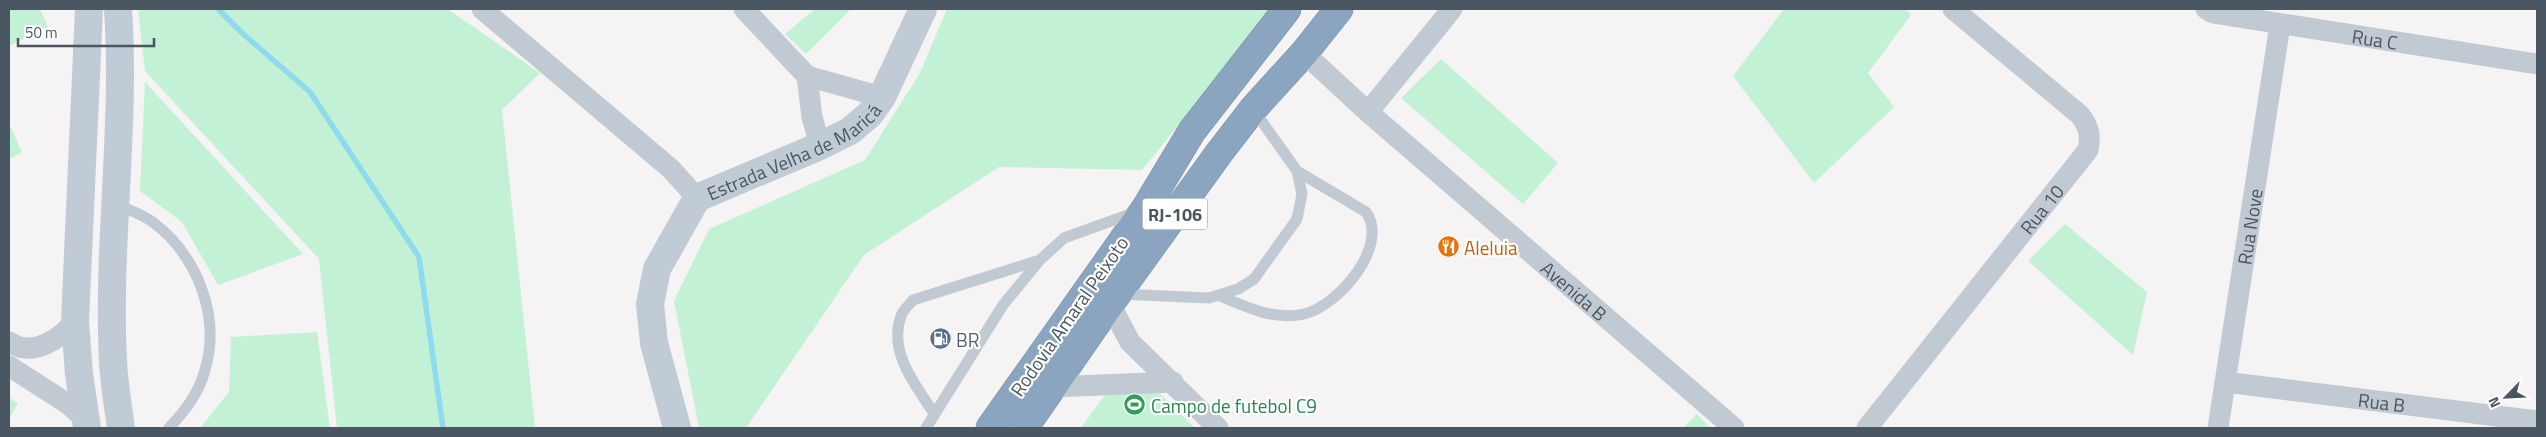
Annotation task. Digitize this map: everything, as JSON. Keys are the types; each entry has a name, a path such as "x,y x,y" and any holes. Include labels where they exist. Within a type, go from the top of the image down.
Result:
{"highway":[{"name":"Rodovia Amaral Peixoto","path":"990,428 1145,209 1192,132 1287,9"},
{"name":"Rodovia Amaral Peixoto","path":"1024,428 1113,299 1253,109 1304,53 1339,9"}],"street":[{"path":"86,424 75,321 89,9"},
{"path":"118,9 116,204 112,285 113,362 121,428"},
{"path":"482,9 672,169 697,198"},
{"path":"744,9 807,76 882,97"},
{"name":"Estrada Velha de Maricá","path":"677,428 654,343 650,304 657,269 697,198 820,146 850,131 870,114 882,97 923,9"},
{"path":"1368,112 1452,9"},
{"name":"Rua 10","path":"1868,428 2088,150 2089,127 2080,115 1953,9"},
{"name":"Rua C","path":"2210,11 2280,25 2537,64"},
{"name":"Rua Nove","path":"2218,428 2280,25"},
{"name":"Avenida B","path":"1304,53 1368,112 1734,428"},
{"path":"807,76 812,117 820,146"},
{"path":"81,197 92,197 116,204"},
{"path":"1113,299 1130,342 1218,428"},
{"path":"9,342 14,346 32,347 49,344 64,334 75,321"},
{"path":"9,366 68,404 86,424"},
{"path":"1052,387 1173,382"},
{"name":"Rua B","path":"2225,382 2537,421"}],"lane":[{"path":"1113,299 1209,298 1238,289 1254,279 1298,219 1302,194 1297,171 1253,109"},
{"path":"1220,296 1257,311 1284,316 1304,314 1319,308 1344,288 1367,255 1374,232 1372,221 1366,212 1297,171"},
{"path":"116,204 153,222 183,251 202,288 210,329 205,370 188,407 169,428"},
{"path":"926,428 1003,305 1040,260 1064,238 1145,209"},
{"path":"934,413 907,372 897,337 902,314 913,300 1040,260"}],"green space":[{"path":"9,9 40,9 48,27 9,46"},
{"path":"138,9 448,9 540,73 502,110 535,428 337,428 319,259 145,71"},
{"path":"815,9 851,9 806,54 785,34"},
{"path":"947,9 1272,9 1142,170 999,167 864,255 746,428 699,428 674,301 709,229 865,160 920,73"},
{"path":"1784,9 1905,9 1911,15 1868,73 1894,107 1814,183 1733,76"},
{"path":"1441,59 1558,163 1523,204 1401,98"},
{"path":"145,82 303,254 218,285 182,222 140,191"},
{"path":"9,124 22,152 9,159"},
{"path":"2065,224 2147,292 2133,355 2028,261"},
{"path":"317,332 330,428 200,428 229,392 231,337"},
{"name":"Campo de futebol C9","path":"1157,391 1195,428 1081,428 1107,392"},
{"path":"9,397 18,404 9,418"},
{"path":"1697,414 1710,428 1683,428"}],"waterway":[{"path":"218,9 241,32 310,92 419,257 443,428"}],"place":[{"name":"Aleluia","path":"1448,247"},
{"name":"BR","path":"940,339"},
{"name":"Campo de futebol C9","path":"1135,405"}]}
